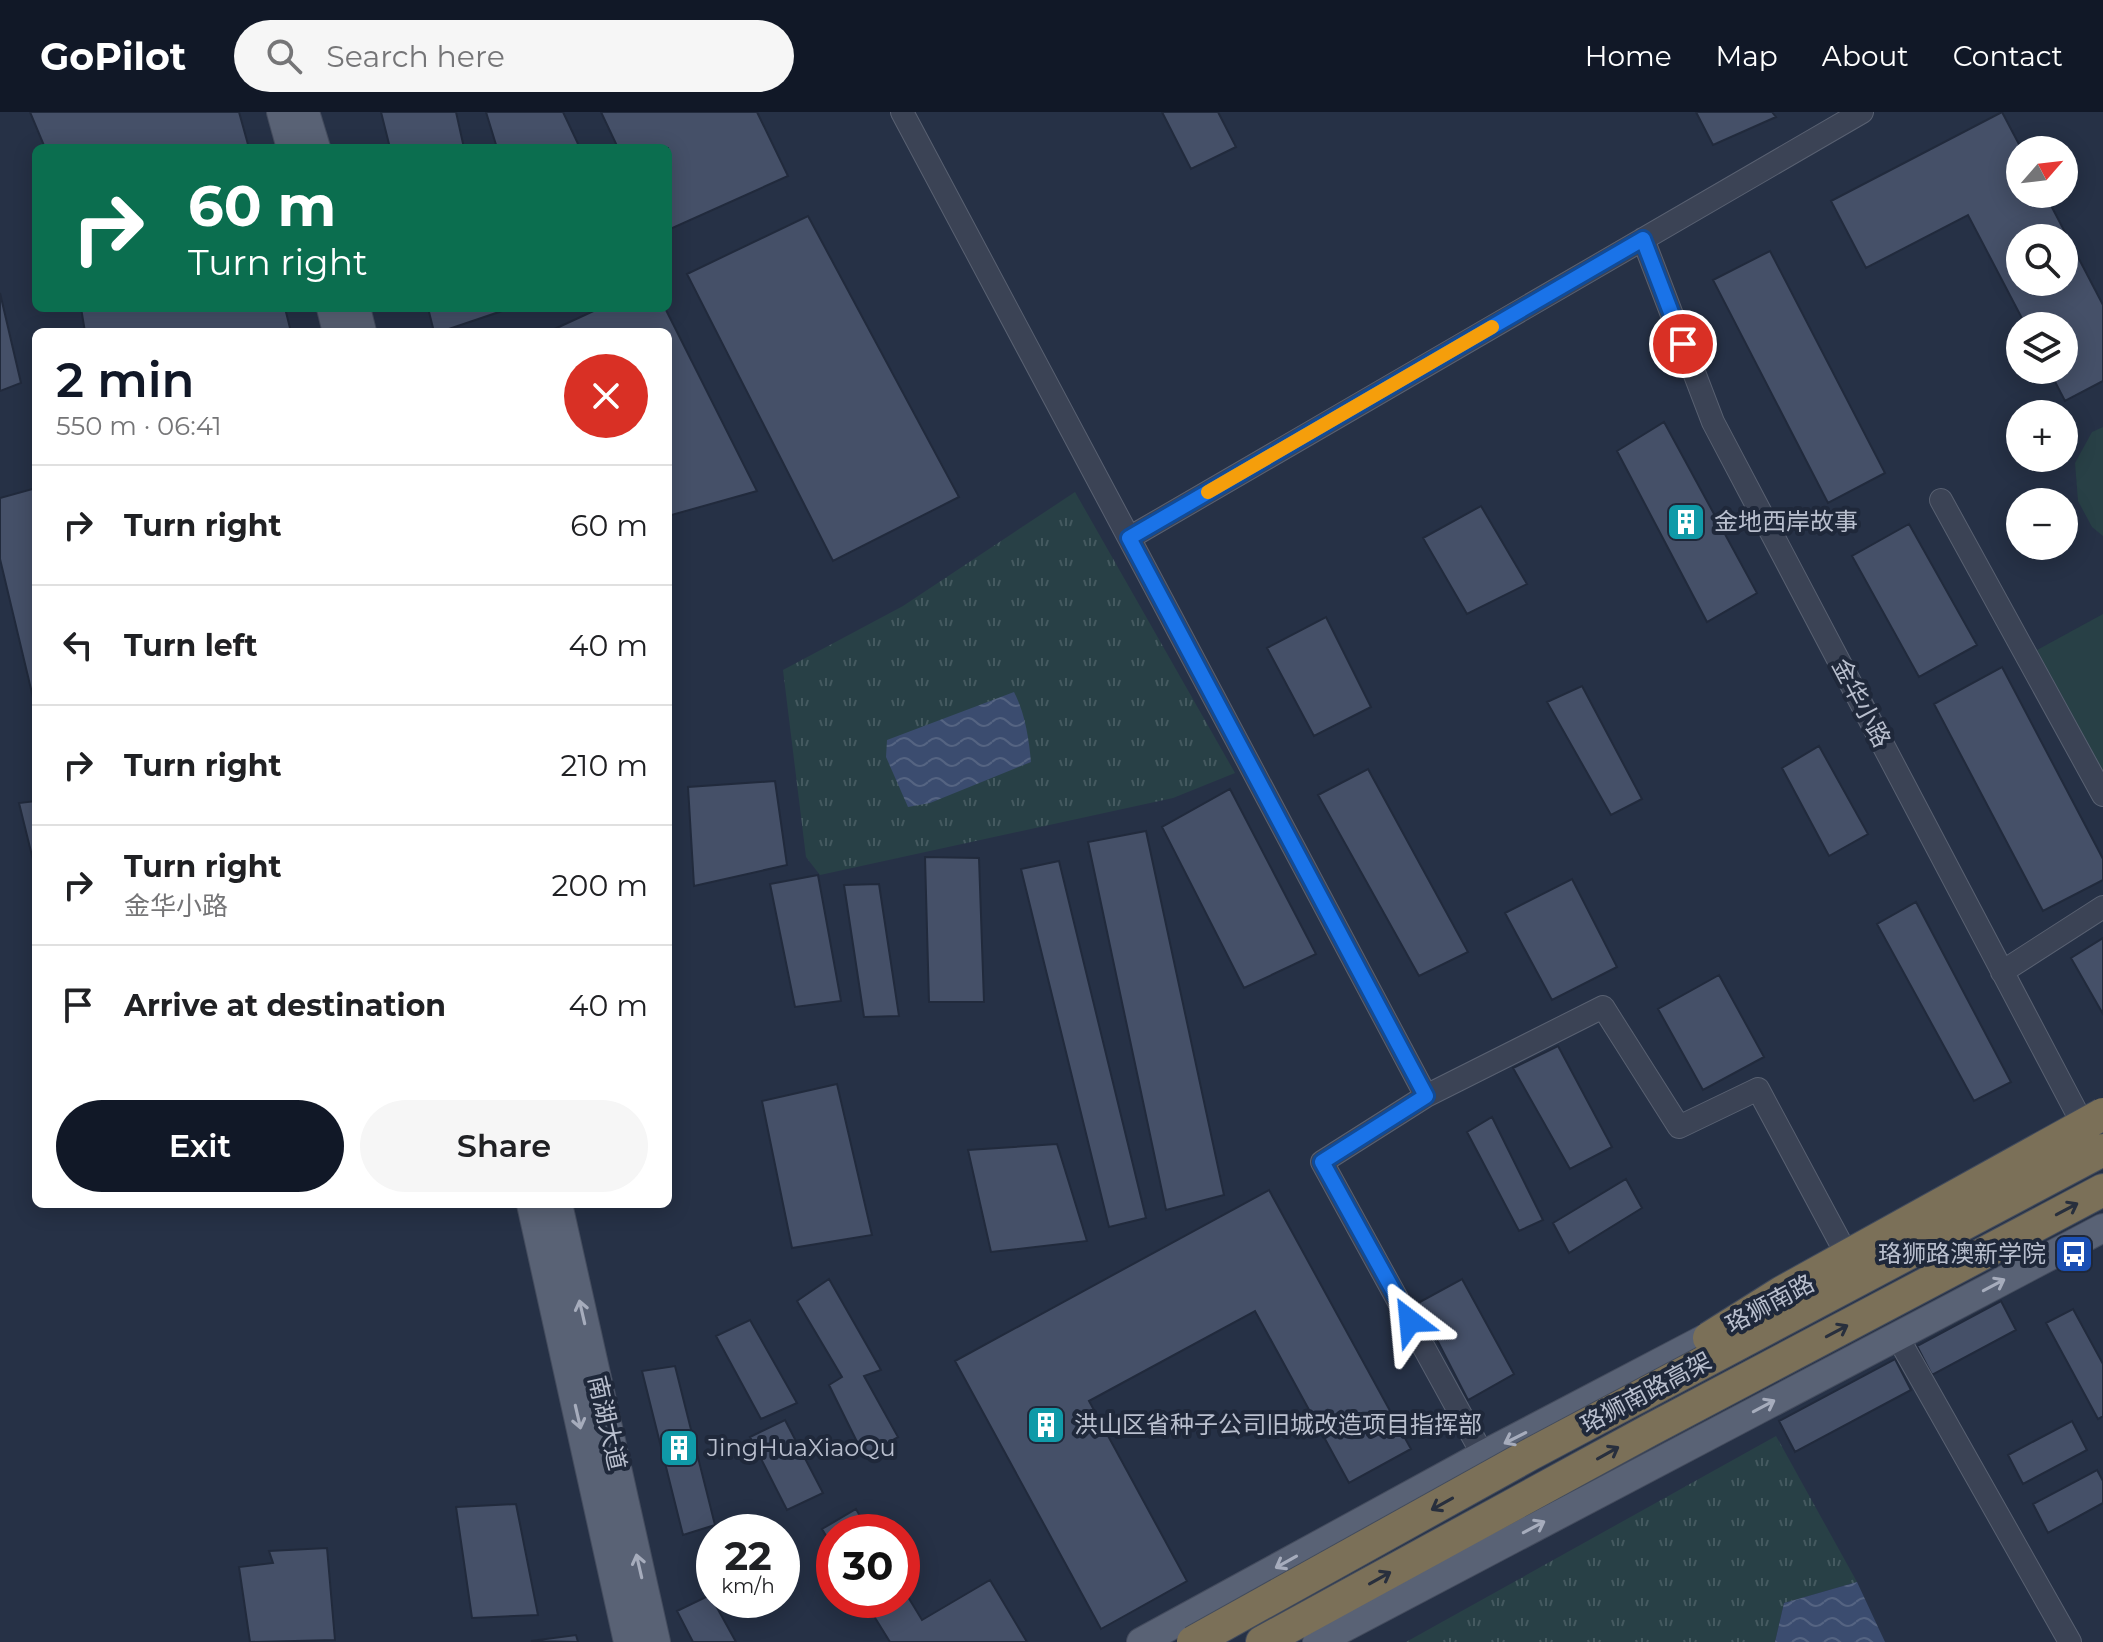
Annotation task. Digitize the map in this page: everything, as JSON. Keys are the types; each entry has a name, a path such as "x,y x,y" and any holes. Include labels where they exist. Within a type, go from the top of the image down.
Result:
{"highway":[{"path":"1529,1455 1782,1292 1847,1255 2100,1136"},
{"name":"珞狮南路高架","path":"1193,1642 2100,1136"},
{"name":"珞狮南路高架","path":"1262,1642 1650,1430 2103,1190"}],"main road":[{"path":"281,112 290,144"},
{"path":"305,112 315,144"},
{"name":"珞狮南路","path":"1141,1642 1483,1455 2100,1136"},
{"name":"南湖大道","path":"532,1208 628,1642"},
{"name":"南湖大道","path":"559,1208 656,1642"},
{"path":"1317,1642 2103,1228"}],"street":[{"path":"902,112 1426,1096"},
{"path":"1129,538 1862,112"},
{"name":"金华小路","path":"1643,239 1713,422 2002,972 2100,1136"},
{"path":"1941,500 2103,795"},
{"path":"2002,972 2103,907"},
{"path":"1483,1455 1322,1162 1426,1096 1603,1007 1679,1127 1758,1089 1847,1255"},
{"path":"1897,1336 2070,1642"}],"green space":[{"path":"2103,427 2103,536 2092,527 2078,501 2078,458 2092,432"},
{"path":"1075,492 1235,773 1173,798 820,875 806,857 783,670 903,606"},
{"path":"2103,614 2103,771 2037,650"},
{"path":"1776,1436 1857,1582 1784,1603 1775,1642 1406,1642"}],"water":[{"path":"1014,692 1026,726 1031,762 930,803 908,807 886,757 887,740"},
{"path":"1857,1582 1885,1642 1775,1642 1784,1603"}],"building":[{"path":"30,112 239,112 248,144 43,144"},
{"path":"381,112 456,112 463,144 389,144"},
{"path":"486,112 563,112 578,144 496,144"},
{"path":"601,112 757,112 788,176 672,228 672,144 616,144"},
{"path":"1162,112 1218,112 1236,147 1191,169"},
{"path":"1696,112 1772,112 1776,117 1713,145"},
{"path":"2002,112 2015,136 2006,136 2006,208 2052,208 2061,224 2006,224 2006,288 1968,215 1866,268 1831,201"},
{"path":"808,216 959,497 833,561 687,274"},
{"path":"1770,251 1885,473 1828,503 1713,280"},
{"path":"2078,257 2103,305 2103,381 2064,400 2056,384 2078,384 2078,312 2019,312 2010,296 2078,296"},
{"path":"0,293 21,383 0,391"},
{"path":"82,312 286,312 290,328 84,328"},
{"path":"429,312 499,312 452,328 433,328"},
{"path":"591,312 667,312 757,491 672,515 672,328 557,328"},
{"name":"金地西岸故事","path":"1664,422 1757,593 1707,622 1617,451"},
{"path":"32,489 32,693 0,559 0,498"},
{"path":"1481,506 1527,584 1467,614 1423,538"},
{"path":"1909,524 1977,645 1919,677 1852,556"},
{"path":"1326,617 1371,707 1314,736 1267,648"},
{"path":"2002,667 2103,859 2103,880 2043,911 1934,704"},
{"path":"1582,686 1642,799 1611,815 1547,702"},
{"path":"1819,746 1868,834 1829,856 1782,768"},
{"path":"1368,769 1468,952 1419,976 1318,795"},
{"path":"775,781 787,865 694,886 688,787"},
{"path":"1230,789 1316,954 1244,988 1162,827"},
{"path":"32,801 32,856 19,803"},
{"path":"1146,831 1224,1195 1166,1210 1088,842"},
{"path":"925,857 979,858 984,1002 929,1002"},
{"path":"1059,861 1146,1218 1109,1227 1021,869"},
{"path":"818,875 841,1001 795,1007 770,884"},
{"path":"1572,879 1617,967 1552,1000 1505,913"},
{"path":"879,884 899,1016 864,1017 844,885"},
{"path":"1916,902 2011,1082 1974,1101 1877,924"},
{"path":"2103,938 2103,1014 2071,958"},
{"path":"1719,975 1764,1057 1703,1090 1658,1009"},
{"path":"1558,1046 1612,1147 1570,1169 1513,1068"},
{"path":"837,1084 872,1235 792,1248 762,1101"},
{"path":"1492,1117 1543,1220 1519,1231 1467,1132"},
{"path":"1057,1144 1087,1241 991,1252 968,1150"},
{"path":"1626,1179 1642,1208 1569,1253 1553,1223"},
{"name":"洪山区省种子公司旧城改造项目指挥部","path":"1269,1190 1411,1449 1349,1483 1255,1311 1089,1401 1187,1581 1101,1629 955,1361"},
{"path":"829,1279 881,1370 864,1376 898,1437 864,1456 829,1385 842,1377 797,1301"},
{"path":"1462,1279 1514,1374 1468,1400 1418,1303"},
{"path":"2001,1301 2016,1330 1932,1375 1917,1346"},
{"path":"2073,1309 2103,1364 2103,1416 2098,1419 2046,1323"},
{"path":"750,1320 797,1403 761,1419 716,1336"},
{"path":"1895,1359 1911,1390 1795,1452 1779,1421"},
{"name":"JingHuaXiaoQu","path":"675,1366 712,1514 696,1514 696,1531 683,1535 642,1371"},
{"path":"785,1420 823,1493 787,1510 750,1437"},
{"path":"2072,1421 2087,1450 2023,1484 2008,1455"},
{"path":"2097,1470 2103,1481 2103,1503 2048,1533 2033,1504"},
{"path":"516,1504 538,1615 472,1618 456,1507"},
{"path":"327,1548 335,1640 250,1642 239,1567 273,1563 269,1551"},
{"path":"990,1580 1027,1642 890,1642 875,1618 920,1617 922,1620"},
{"path":"696,1602 696,1618 723,1618 736,1642 693,1642 677,1611"},
{"path":"576,1635 578,1642 531,1641"}],"slow traffic":[{"path":"1208,492 1492,327"}],"place":[{"name":"金地西岸故事","path":"1686,522"},
{"name":"珞狮路澳新学院","path":"2074,1254"},
{"name":"洪山区省种子公司旧城改造项目指挥部","path":"1046,1425"},
{"name":"JingHuaXiaoQu","path":"679,1448"}],"route":[{"path":"1410,1321 1322,1162 1426,1096 1129,538 1643,239 1683,344"}]}
